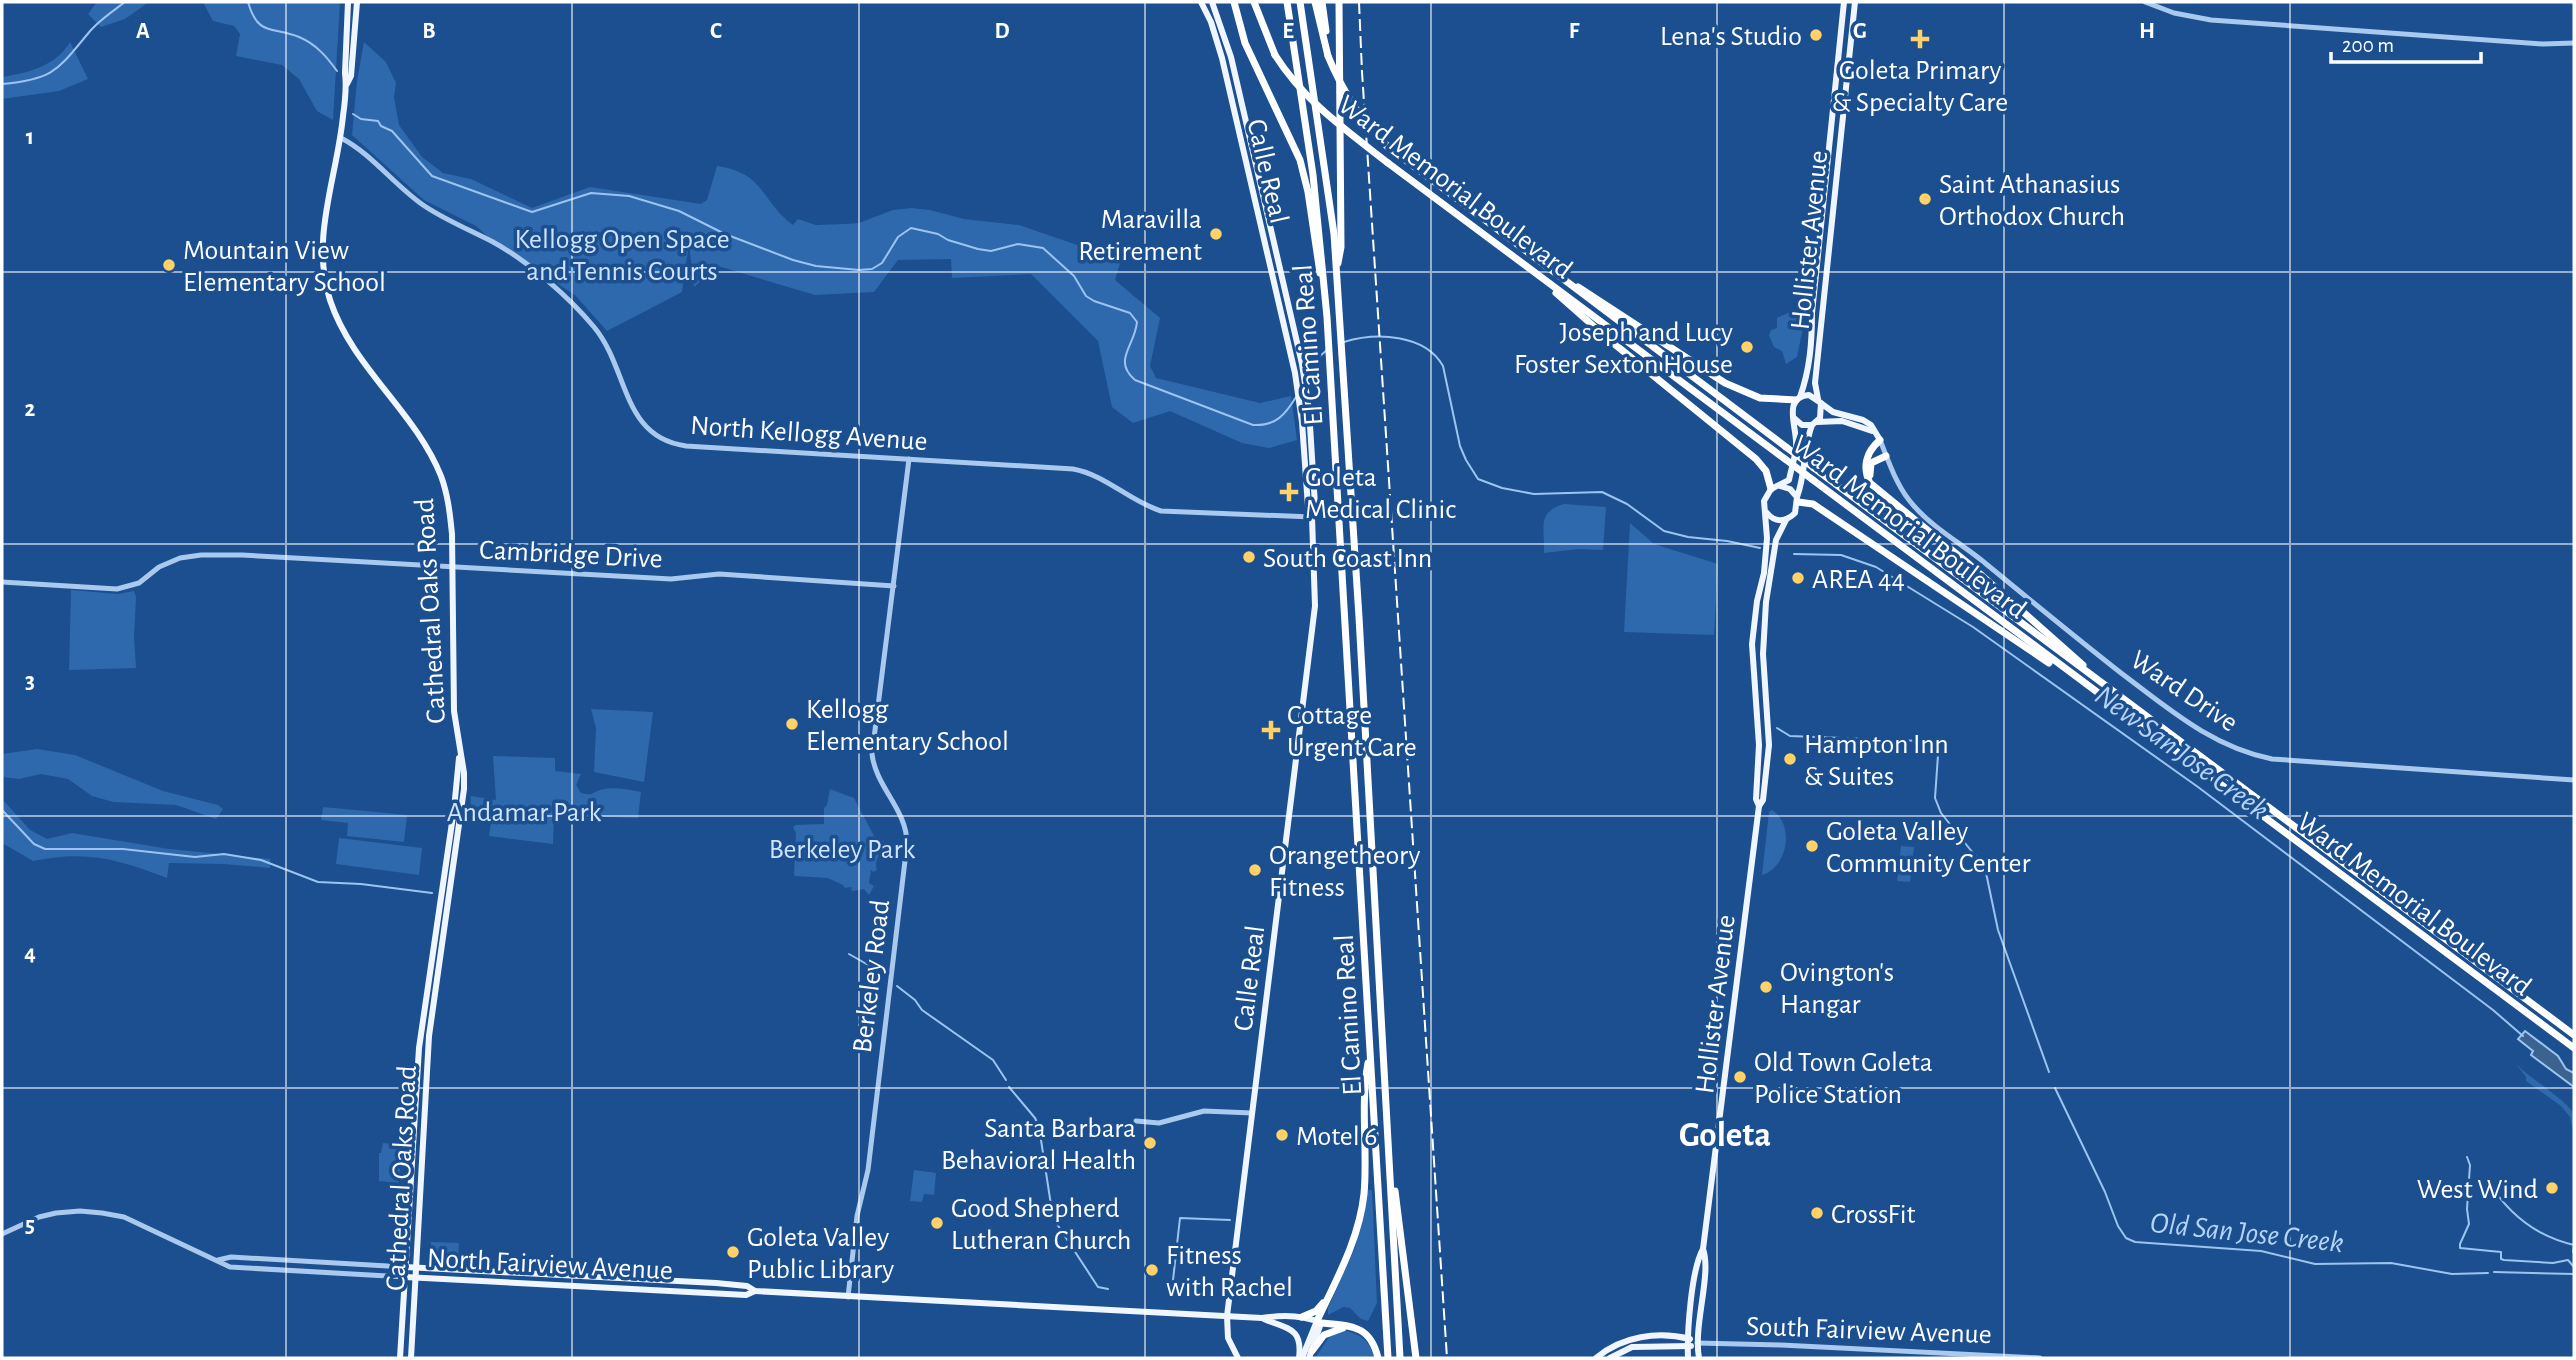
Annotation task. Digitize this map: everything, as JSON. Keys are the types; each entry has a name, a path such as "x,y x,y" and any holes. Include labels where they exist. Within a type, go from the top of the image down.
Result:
{"highway":[{"path":"1234,2 1245,43 1300,160 1308,192 1328,317"},
{"name":"El Camino Real","path":"1287,2 1313,175 1328,317 1388,1358"},
{"name":"El Camino Real","path":"1300,2 1326,174 1336,274 1359,617 1400,1358"},
{"path":"1315,2 1328,56"},
{"path":"1322,2 1328,56"},
{"path":"1336,274 1341,247 1339,2"},
{"name":"Ward Memorial Boulevard","path":"1256,4 1275,55 1294,82 1319,109 2574,1048"},
{"name":"Ward Memorial Boulevard","path":"1328,56 1348,97 1362,118 1387,146 2574,1035"},
{"path":"1538,275 1607,338 1755,459 1766,471 1771,489"},
{"path":"1562,279 1586,290 1725,383 1760,398 1798,398"},
{"path":"1880,440 1870,452 1865,464 1867,479 2078,658 2093,676"},
{"path":"1873,485 1869,471 1871,463 1886,456"},
{"path":"1798,500 1813,504 2086,685"},
{"path":"1370,1049 1366,1074 1364,1194 1359,1221 1319,1322 1350,1325 1367,1335 1378,1358"},
{"path":"1388,1160 1393,1175 1405,1289 1416,1358"},
{"path":"1302,1317 1316,1311 1321,1305 1350,1249"},
{"path":"1311,1355 1322,1337 1336,1329 1349,1328 1367,1335"}],"main road":[{"name":"Cathedral Oaks Road","path":"348,2 345,73 347,84 341,138 322,241 324,279 330,301 348,340 420,438 441,475 449,506 454,711 464,773 464,800 429,1036 411,1358"},
{"name":"Cathedral Oaks Road","path":"347,84 351,76 357,2"},
{"name":"Calle Real","path":"1201,2 1211,22 1222,58 1296,378 1315,559 1314,614 1227,1316 1228,1338 1238,1358"},
{"name":"Calle Real","path":"1212,2 1231,57 1301,364 1307,398 1315,505 1312,517"},
{"name":"Hollister Avenue","path":"1798,398 1807,374 1811,349 1812,313 1844,2"},
{"name":"Hollister Avenue","path":"1819,401 1815,383 1855,2"},
{"path":"1809,395 1819,401 1822,413 1806,441 1802,482 1795,513 1786,520 1775,519 1766,512 1764,501 1771,489 1789,480 1796,446 1791,408 1798,398 1809,395"},
{"name":"Ward Drive","path":"1819,401 1833,412 1863,420 1871,425 1880,440"},
{"path":"1794,418 1802,425 1842,421 1872,430"},
{"path":"1780,486 1790,489 1798,500"},
{"name":"Hollister Avenue","path":"1688,1358 1697,1262 1703,1250 1769,744 1762,645 1770,558 1766,512"},
{"name":"Hollister Avenue","path":"1770,558 1786,520"},
{"name":"Cathedral Oaks Road","path":"400,1358 419,1048 454,809 459,752"},
{"name":"Hollister Avenue","path":"1699,1358 1696,1343 1706,1261 1703,1250"},
{"name":"North Fairview Avenue","path":"405,1267 716,1283 747,1286 755,1291"},
{"name":"North Fairview Avenue","path":"405,1277 746,1295 755,1291 1262,1318 1302,1317 1319,1322 1301,1358"},
{"name":"North Fairview Avenue","path":"1262,1318 1284,1325 1294,1332 1300,1343 1301,1358"},
{"path":"1311,1355 1319,1322"},
{"path":"1596,1358 1628,1339 1688,1338 1696,1343"},
{"name":"South Fairview Avenue","path":"1610,1358 1636,1347 1688,1347 1696,1343"}],"street":[{"path":"2145,2 2174,13 2211,20 2543,44 2574,43"},
{"name":"North Kellogg Avenue","path":"341,138 355,146 421,204 496,244 569,301 596,329 608,348 636,415 658,438 687,446 1082,470 1146,506 1166,511 1312,517"},
{"name":"Ward Drive","path":"1880,440 1905,495 1923,515 2186,723 2215,740 2242,752 2272,759 2574,780"},
{"name":"Berkeley Road","path":"848,1297 858,1216 868,1170 907,844 900,811 877,776 872,754 909,459"},
{"name":"Cambridge Drive","path":"2,582 117,589 139,583 170,561 201,555 242,555 671,579 719,574 894,586"},
{"path":"1136,1121 1159,1123 1204,1111 1252,1113"},
{"name":"North Fairview Avenue","path":"2,1234 39,1217 56,1213 102,1213 124,1217 230,1267 405,1277"},
{"name":"North Fairview Avenue","path":"218,1260 230,1257 405,1267"},
{"name":"South Fairview Avenue","path":"1696,1343 2040,1358"}],"green space":[{"path":"97,2 149,2 125,19 101,27 88,14"},
{"path":"203,2 340,2 333,120 317,111 299,79 282,65 236,56 240,34 234,26 213,21"},
{"path":"70,42 88,79 59,91 2,99 2,77 49,63"},
{"name":"Kellogg Open Space and Tennis Courts","path":"364,42 386,62 396,83 394,97 399,125 422,157 443,173 471,179 532,208 590,187 701,204 707,200 717,166 745,175 793,225 798,219 816,225 845,224 859,223 893,210 930,210 964,219 1019,225 1121,260 1115,280 1160,318 1150,366 1156,378 1260,403 1291,396 1297,440 1269,448 1242,443 1170,411 1133,423 1112,407 1098,341 1031,274 952,278 951,259 898,260 874,292 815,295 718,266 694,287 689,244 682,292 607,331 575,295 496,244 476,226 424,200 352,135"},
{"path":"1790,312 1805,318 1797,357 1786,364 1782,351 1774,347 1769,335 1771,330 1777,328 1777,318"},
{"path":"1564,504 1606,507 1603,550 1579,549 1544,553 1543,529 1546,516 1555,507"},
{"path":"1630,523 1654,544 1718,564 1714,635 1624,632"},
{"path":"71,590 118,594 134,591 136,668 69,670"},
{"path":"591,709 653,712 644,782 594,772 596,728"},
{"path":"37,749 75,755 163,791 218,805 223,809 216,819 176,805 113,802 92,796 68,779 41,774 19,779 2,777 2,754"},
{"name":"Andamar Park","path":"493,756 555,758 555,771 581,774 576,785 581,793 591,794 613,788 641,792 638,818 554,815 553,844 489,836 492,815 470,812 471,796 496,800"},
{"name":"Berkeley Park","path":"830,789 854,798 874,836 884,841 876,862 877,870 871,870 869,883 874,886 869,895 864,889 852,891 851,887 845,888 828,878 794,874 796,833 793,827 824,824 824,808"},
{"path":"2,799 30,830 47,839 72,833 169,849 270,859 270,868 169,863 167,878 102,858 69,856 33,861 2,843"},
{"path":"323,807 407,815 404,842 347,836 348,823 321,820"},
{"path":"1772,810 1784,825 1785,845 1778,864 1762,875 1769,812"},
{"path":"339,838 422,848 419,875 336,864"},
{"path":"1901,846 1914,847 1910,882 1897,881"},
{"path":"2516,1064 2570,1108 2574,1119 2574,1136 2570,1117 2561,1106 2526,1081"},
{"path":"383,1143 402,1145 399,1183 379,1181 379,1153"},
{"path":"914,1170 936,1173 934,1195 924,1194 922,1202 910,1201"},
{"path":"1367,1190 1372,1190 1377,1303 1368,1321 1361,1319 1350,1308 1343,1307 1328,1315 1328,1308 1355,1248"},
{"path":"431,1242 459,1243 458,1257 431,1256"},
{"path":"1345,1331 1364,1340 1374,1358 1315,1358 1330,1336"}],"shaded area":[{"path":"2525,1031 2558,1056 2566,1069 2574,1073 2574,1087 2531,1055 2533,1051 2518,1039"}],"waterway":[{"path":"2,84 34,79 54,70 95,26 125,2"},
{"path":"248,2 261,26 311,43 337,71"},
{"path":"353,114 361,119 378,121 381,126 392,131 432,176 532,212 591,193 629,196 679,211 725,234 793,260 816,266 859,270 872,269 882,263 898,237 911,228 991,251 1018,244 1043,248 1074,276 1086,296 1130,313 1137,322 1125,359 1128,373 1135,380 1253,425 1268,424 1279,418 1296,397"},
{"path":"1344,342 1370,337 1399,338 1424,347 1435,355 1443,366 1460,446 1478,479 1502,488 1534,494 1602,492 1627,504 1664,531 1760,548"},
{"path":"1306,380 1320,356 1327,350"},
{"name":"New San Jose Creek","path":"1794,554 1841,555 1876,567 1973,627 2198,787 2493,1010 2523,1036"},
{"name":"Old San Jose Creek","path":"1777,728 1790,736 1931,743 1938,755 1935,798 1941,813 1985,868 1998,930 2049,1072"},
{"path":"2,810 34,844 45,849 123,849 195,857 224,854 261,860 318,882 361,884 432,893"},
{"path":"849,954 884,974"},
{"path":"897,986 915,1000 922,1010 993,1060 1006,1080"},
{"path":"1009,1087 1035,1118 1039,1127 1053,1218 1098,1287 1108,1289"},
{"name":"Old San Jose Creek","path":"2055,1088 2105,1192 2118,1226 2126,1238 2135,1242 2261,1251 2315,1264 2391,1263 2452,1274 2488,1273"},
{"path":"2467,1157 2470,1165 2467,1209 2469,1224 2460,1248 2501,1252 2501,1259 2504,1260 2553,1263 2568,1260 2574,1267"},
{"path":"2487,1179 2523,1221 2547,1236 2574,1245"},
{"path":"1172,1289 1180,1218 1230,1220"},
{"path":"2573,1252 2574,1246"},
{"name":"Old San Jose Creek","path":"2494,1272 2574,1274"}],"railway":[{"path":"1359,2 1447,1358"}],"place":[{"name":"Lena's Studio","path":"1816,35"},
{"name":"Goleta Primary & Specialty Care","path":"1920,39"},
{"name":"Saint Athanasius Orthodox Church","path":"1925,199"},
{"name":"Maravilla Retirement","path":"1216,234"},
{"name":"Mountain View Elementary School","path":"169,265"},
{"name":"Joseph and Lucy Foster Sexton House","path":"1747,347"},
{"name":"Goleta Medical Clinic","path":"1289,492"},
{"name":"South Coast Inn","path":"1249,557"},
{"name":"AREA 44","path":"1798,578"},
{"name":"Kellogg Elementary School","path":"792,724"},
{"name":"Cottage Urgent Care","path":"1271,730"},
{"name":"Hampton Inn & Suites","path":"1790,759"},
{"name":"Goleta Valley Community Center","path":"1812,846"},
{"name":"Orangetheory Fitness","path":"1255,870"},
{"name":"Ovington's Hangar","path":"1766,987"},
{"name":"Old Town Goleta Police Station","path":"1740,1077"},
{"name":"Motel 6","path":"1282,1135"},
{"name":"Santa Barbara Behavioral Health","path":"1150,1143"},
{"name":"West Wind","path":"2552,1188"},
{"name":"CrossFit","path":"1817,1213"},
{"name":"Good Shepherd Lutheran Church","path":"937,1223"},
{"name":"Goleta Valley Public Library","path":"733,1252"},
{"name":"Fitness with Rachel","path":"1152,1270"}],"district":[{"name":"Goleta","path":"1725,1134"}]}
